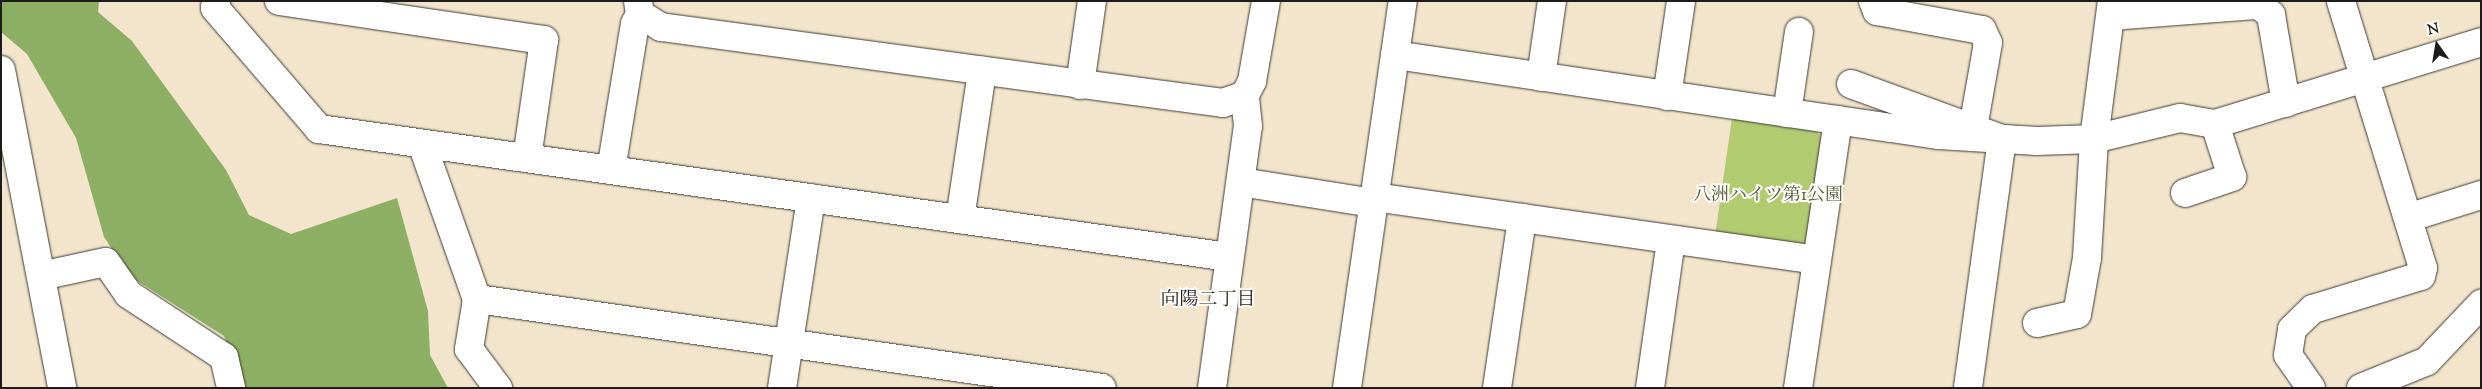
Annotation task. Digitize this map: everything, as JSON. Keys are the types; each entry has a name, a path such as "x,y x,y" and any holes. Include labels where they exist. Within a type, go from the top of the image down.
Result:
{"street":[{"path":"216,1 215,8 319,129 1229,257"},
{"path":"280,1 544,40 527,158"},
{"path":"1080,85 1092,1"},
{"path":"1212,388 1248,126 1245,95 1259,54 1266,1"},
{"path":"1347,388 1403,1"},
{"path":"1541,77 1552,1"},
{"path":"1667,96 1681,1"},
{"path":"1873,1 1877,11 1982,30 1988,43 1973,128"},
{"path":"2311,388 2288,355 2292,329 2314,308 2421,276 2423,268 2341,1"},
{"path":"2037,323 2077,314 2087,258 2094,139 2112,9 2259,5 2271,15 2286,103"},
{"path":"611,170 634,24 639,8 661,27 1209,102 1245,95"},
{"path":"1788,113 1799,32"},
{"path":"1395,55 1939,135 2094,139 2180,118 2215,124 2366,80 2481,42"},
{"path":"1,70 12,185 41,276 62,388"},
{"path":"960,219 982,71"},
{"path":"1851,84 2002,138"},
{"path":"1798,388 1838,120"},
{"path":"2185,193 2232,177 2215,124"},
{"path":"1968,388 2002,138"},
{"path":"422,144 477,299 469,349 498,388"},
{"path":"1240,182 1522,218 1817,260"},
{"path":"2408,218 2481,194"},
{"path":"782,388 811,198"},
{"path":"1498,388 1522,218"},
{"path":"1650,388 1671,240"},
{"path":"41,276 106,262 128,294 224,357 231,388"},
{"path":"477,299 1102,388"},
{"path":"2361,388 2426,361 2481,304"}],"green space":[{"path":"1,1 99,1 98,12 132,41 226,170 249,215 291,234 397,198 428,311 430,355 448,388 244,388 224,336 131,277 104,237 76,138 27,54 1,32"},
{"name":"八洲ハイツ第1公園","path":"1732,118 1815,130 1822,137 1809,241 1797,247 1715,236"}],"district":[{"name":"向陽二丁目","path":"1208,301"}]}
